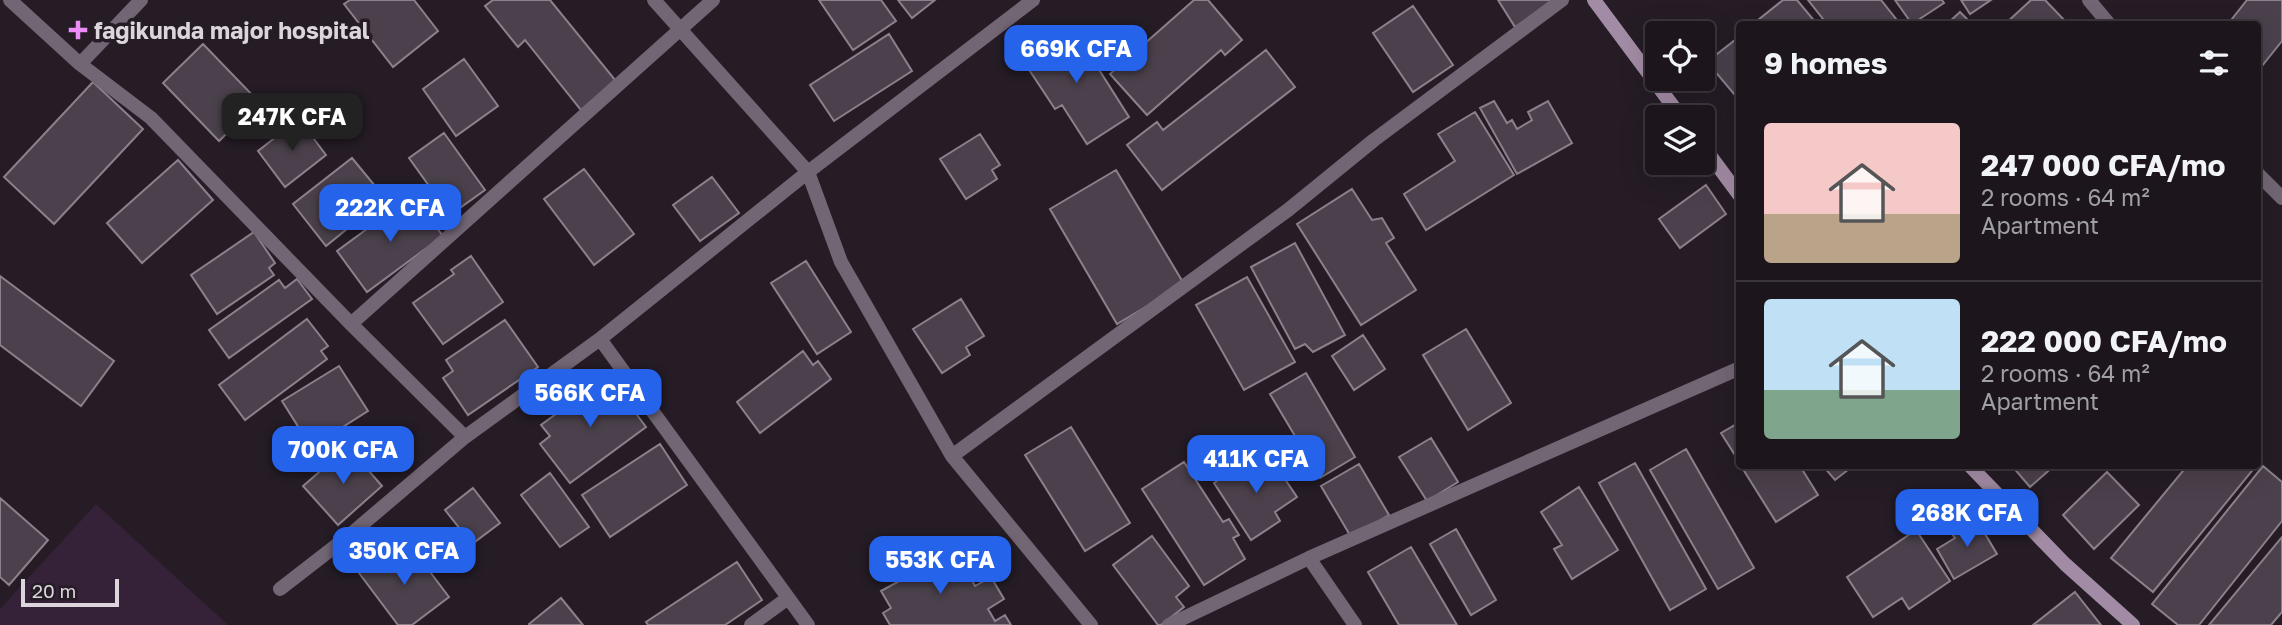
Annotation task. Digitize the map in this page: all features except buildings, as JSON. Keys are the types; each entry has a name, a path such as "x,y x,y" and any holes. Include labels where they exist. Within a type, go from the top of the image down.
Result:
{"street":[{"path":"10,0 80,64 151,118 465,437"},
{"path":"80,64 141,0"},
{"path":"654,0 808,172 841,262 952,456 1091,625"},
{"path":"351,324 713,0"},
{"path":"281,589 351,534 465,437 600,338 808,172 1033,0"},
{"path":"952,456 1256,234 1374,140 1562,0"},
{"path":"1594,0 1672,105"},
{"path":"2089,0 2106,21"},
{"path":"1715,162 1736,191"},
{"path":"2261,177 2282,198"},
{"path":"600,338 808,625"},
{"path":"1169,625 1309,558 1736,370"},
{"path":"1973,469 2065,564 2133,625"},
{"path":"1309,558 1355,625"},
{"path":"751,625 788,598"}],"shaded area":[{"path":"96,504 228,625 0,625 0,609"}],"place":[{"name":"fagikunda major hospital","path":"78,30"}]}
